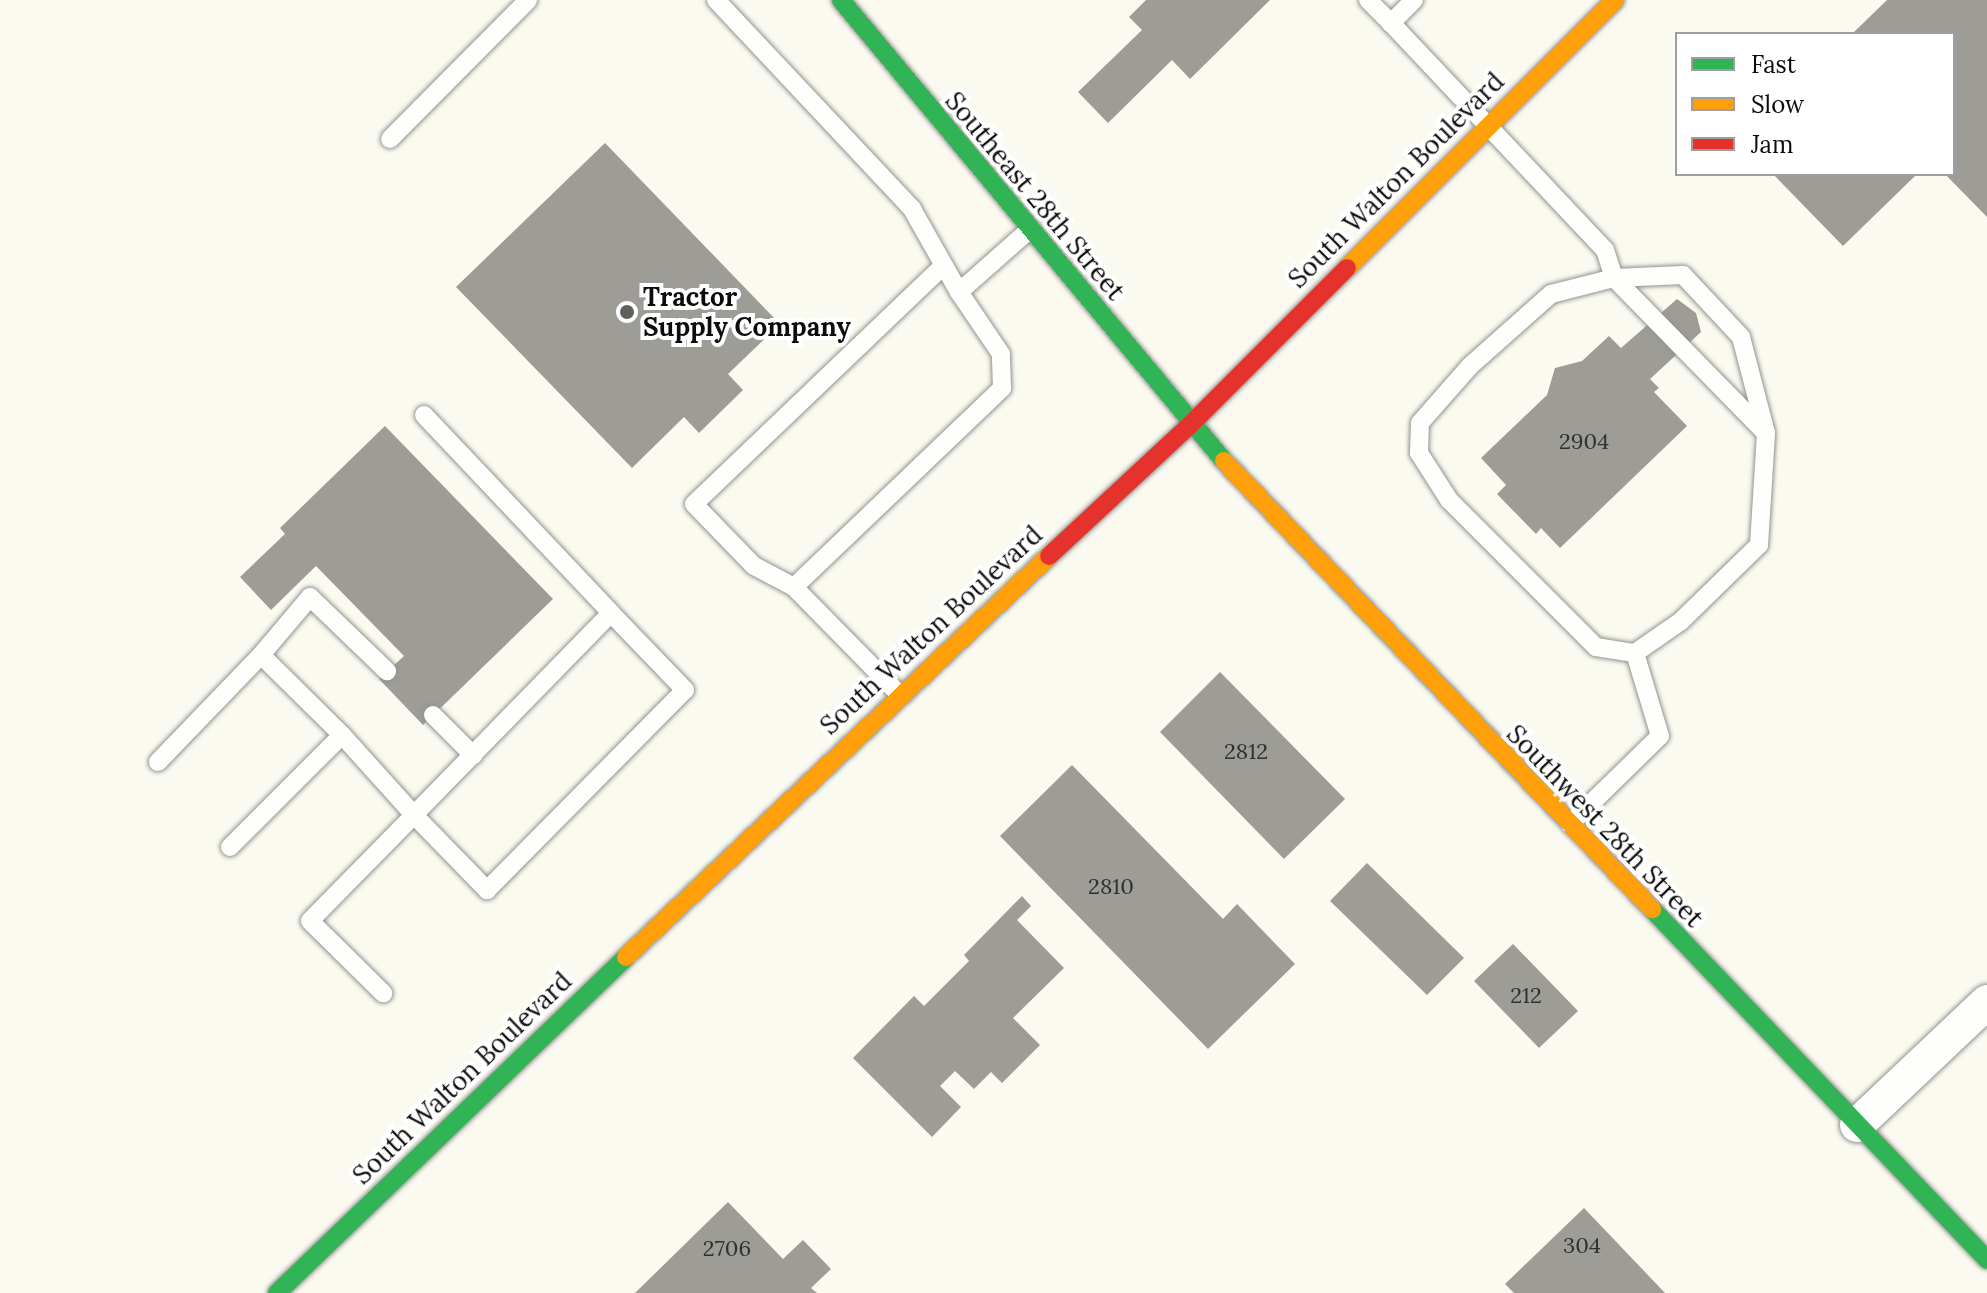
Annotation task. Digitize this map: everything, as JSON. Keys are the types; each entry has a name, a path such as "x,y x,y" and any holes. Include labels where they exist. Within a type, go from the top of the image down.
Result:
{"main road":[{"name":"Southeast 28th Street","path":"841,0 1190,425"},
{"name":"South Walton Boulevard","path":"277,1293 899,694 1190,425 1615,0"},
{"name":"Southwest 28th Street","path":"1190,425 1568,826 1987,1260"}],"street":[{"path":"1857,1125 1987,1002"}],"lane":[{"path":"390,139 528,0"},
{"path":"716,0 912,209 942,267 1001,354 1002,388 794,587"},
{"path":"1368,0 1605,250 1614,278 1766,433"},
{"path":"1391,23 1414,0"},
{"path":"959,292 1029,230"},
{"path":"899,694 794,587 754,566 694,504 942,267"},
{"path":"1683,275 1741,337 1766,433 1759,545 1681,621 1635,653 1596,647 1449,500 1419,453 1420,423 1470,366 1551,294 1614,278 1683,275"},
{"path":"261,655 342,735 487,890 685,690 424,415"},
{"path":"158,762 261,655 310,597 387,671"},
{"path":"383,993 310,921 611,613"},
{"path":"1568,826 1660,736 1635,653"},
{"path":"433,715 473,755"},
{"path":"230,847 342,735"}],"building":[{"path":"1146,0 1270,0 1190,79 1172,60 1108,123 1078,92 1142,30 1129,17"},
{"path":"1887,0 1987,0 1987,217 1947,176 1955,176 1955,32 1854,32"},
{"path":"605,143 780,324 728,374 743,390 699,433 684,417 632,468 456,287"},
{"path":"1775,176 1915,176 1843,246"},
{"path":"1677,299 1696,313 1701,332 1650,379 1659,388 1654,392 1687,426 1560,548 1541,528 1536,534 1497,494 1506,485 1481,458 1547,395 1555,368 1582,361 1609,336 1621,348"},
{"path":"385,426 553,599 423,725 379,679 404,656 316,566 271,610 240,577 285,534 280,528"},
{"path":"1220,672 1345,799 1284,859 1160,732"},
{"path":"1072,765 1223,919 1237,904 1295,964 1208,1049 1000,836"},
{"path":"1367,863 1464,958 1427,995 1330,901"},
{"path":"1022,896 1031,906 1017,920 1064,968 1013,1018 1040,1045 1002,1083 991,1072 974,1089 955,1071 940,1086 961,1107 932,1137 853,1058 914,996 924,1006 969,961 964,955"},
{"path":"1513,944 1578,1011 1539,1048 1474,981"},
{"path":"728,1202 783,1259 803,1240 831,1269 811,1288 817,1293 635,1293"},
{"path":"1584,1208 1665,1293 1514,1293 1505,1284"}],"traffic: fast":[{"path":"841,0 1224,461"},
{"path":"1652,909 1987,1260"},
{"path":"277,1293 626,957"}],"traffic: slow":[{"path":"1347,268 1615,0"},
{"path":"1224,461 1652,909"},
{"path":"626,957 1049,556"}],"traffic: jam":[{"path":"1049,556 1190,425 1347,268"}],"place":[{"name":"Tractor Supply Company","path":"627,312"}]}
